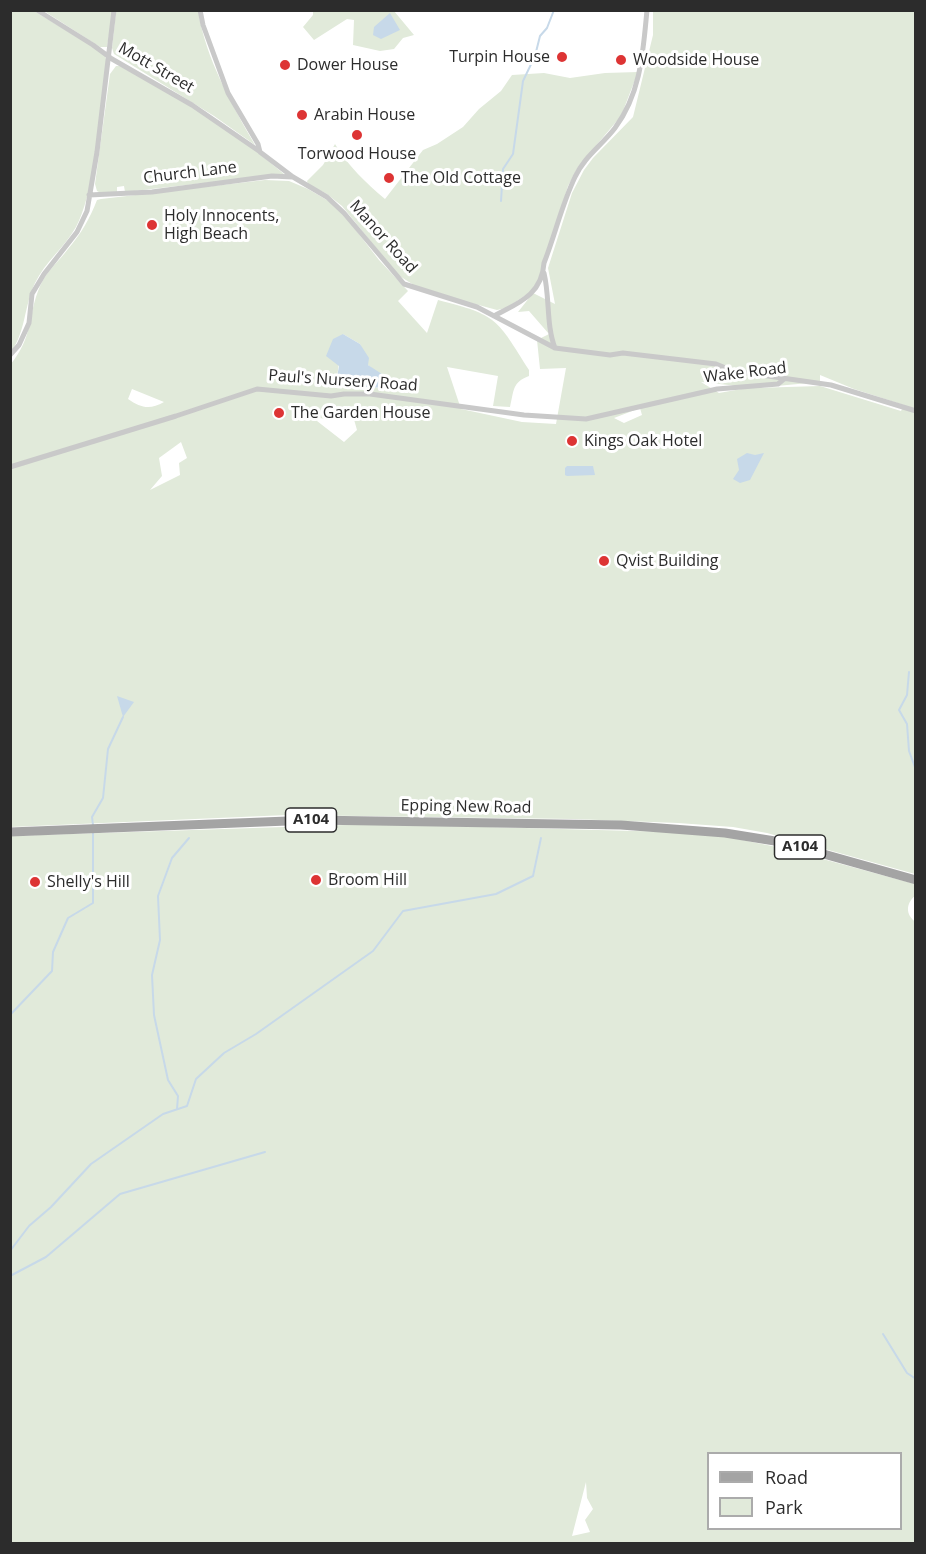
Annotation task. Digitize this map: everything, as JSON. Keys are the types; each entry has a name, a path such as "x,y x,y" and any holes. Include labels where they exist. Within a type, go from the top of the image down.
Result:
{"main road":[{"name":"Epping New Road","path":"10,832 322,820 621,825 725,833 782,842 915,880"}],"street":[{"name":"Mott Street","path":"37,10 109,57 192,105 260,152"},
{"path":"10,355 19,345 29,323 32,294 44,274 77,232 87,211 97,152 114,10"},
{"name":"Manor Road","path":"200,10 203,25 228,93 258,144 260,152 293,177 327,197 344,213 404,284 477,307 555,348 716,364 733,371 784,379"},
{"path":"555,348 550,330 549,297 544,264 574,178 584,161 618,122 633,94 640,74 646,10"},
{"name":"Church Lane","path":"89,195 152,192 272,176 293,177"},
{"path":"494,316 524,301 537,287 544,271"},
{"name":"Wake Road","path":"647,405 717,389 777,384 784,379 831,385 915,411"},
{"name":"Paul's Nursery Road","path":"10,467 256,389 331,396 370,394 524,415 586,419 647,405"}],"green space":[{"path":"11,11 34,11 102,52 106,57 106,63 95,159 82,214 71,235 35,283 20,336 11,352"},
{"path":"44,11 113,11 107,47 100,47"},
{"path":"116,11 198,11 213,63 255,145 214,116 114,54 112,48"},
{"path":"313,11 394,11 414,35 403,38 394,49 380,51 353,45 354,20 347,19 314,40 303,27 313,15"},
{"path":"653,11 915,11 915,874 767,833 733,827 678,823 573,819 287,815 11,827 10,365 18,355 27,335 36,297 43,281 81,232 97,200 265,180 289,181 308,189 341,211 379,260 408,291 398,301 427,333 438,300 485,315 502,329 510,340 529,370 529,376 517,384 510,407 493,406 498,376 447,367 461,409 522,422 556,424 566,368 540,369 537,340 549,334 529,311 518,312 533,293 555,304 548,268 572,193 593,158 633,117 653,35","holes":["343,334 360,344 368,365 395,388 356,387 337,377","820,375 904,405 901,411 820,386 754,388 820,382","701,382 747,387 719,393","132,389 164,402 150,407 128,399","331,407 351,409 357,430 344,442 317,421 319,418 327,419 325,411","640,408 642,415 624,423 614,418","181,442 187,458 179,463 180,475 150,490 162,476 159,458"]},
{"path":"116,66 120,66 201,112 251,147 284,174 125,192 124,186 117,187 117,193 97,191 95,184 110,74"},
{"path":"638,72 621,116 578,167 568,186 539,278 532,291 506,308 497,310 420,289 398,275 342,206 327,194 308,184 307,181 323,165 335,144 358,174 385,199 423,150 463,127 479,109 501,91 512,75 544,73 570,78 605,73"},
{"path":"375,824 672,832 727,837 782,848 915,884 915,896 910,902 908,913 916,922 915,1543 11,1543 10,836","holes":["586,1482 587,1498 593,1509 585,1520 590,1532 572,1536"]}],"water":[{"path":"390,13 400,30 381,39 373,35 374,27"},
{"path":"343,334 360,344 369,358 368,365 385,376 396,388 356,387 337,377 339,366 326,356 333,339"},
{"path":"747,453 755,455 764,453 750,480 740,483 733,479 739,470 737,459"},
{"path":"567,466 593,466 595,475 567,476 565,468"},
{"path":"117,696 134,702 123,717"}],"waterway":[{"path":"501,201 503,169 513,154 523,81 535,56 540,36 547,28 554,10"},
{"path":"909,672 907,695 899,710 907,724 909,751 916,770"},
{"path":"93,825 92,817 103,798 108,749 123,717"},
{"path":"10,1015 52,971 53,952 68,918 93,903 93,830"},
{"path":"177,1109 178,1096 168,1080 154,1015 152,975 160,940 158,896 172,858 189,838"},
{"path":"10,1251 29,1226 51,1207 91,1164 163,1114 187,1106 196,1079 224,1053 256,1034 373,951 403,911 496,894 533,876 541,838"},
{"path":"10,1276 46,1257 120,1194 265,1152"},
{"path":"883,1334 907,1373 916,1379"}],"place":[{"name":"Turpin House","path":"562,57"},
{"name":"Woodside House","path":"621,60"},
{"name":"Dower House","path":"285,65"},
{"name":"Arabin House","path":"302,115"},
{"name":"Torwood House","path":"357,135"},
{"name":"The Old Cottage","path":"389,178"},
{"name":"Holy Innocents, High Beach","path":"152,225"},
{"name":"The Garden House","path":"279,413"},
{"name":"Kings Oak Hotel","path":"572,441"},
{"name":"Qvist Building","path":"604,561"},
{"name":"Broom Hill","path":"316,880"},
{"name":"Shelly's Hill","path":"35,882"}]}
